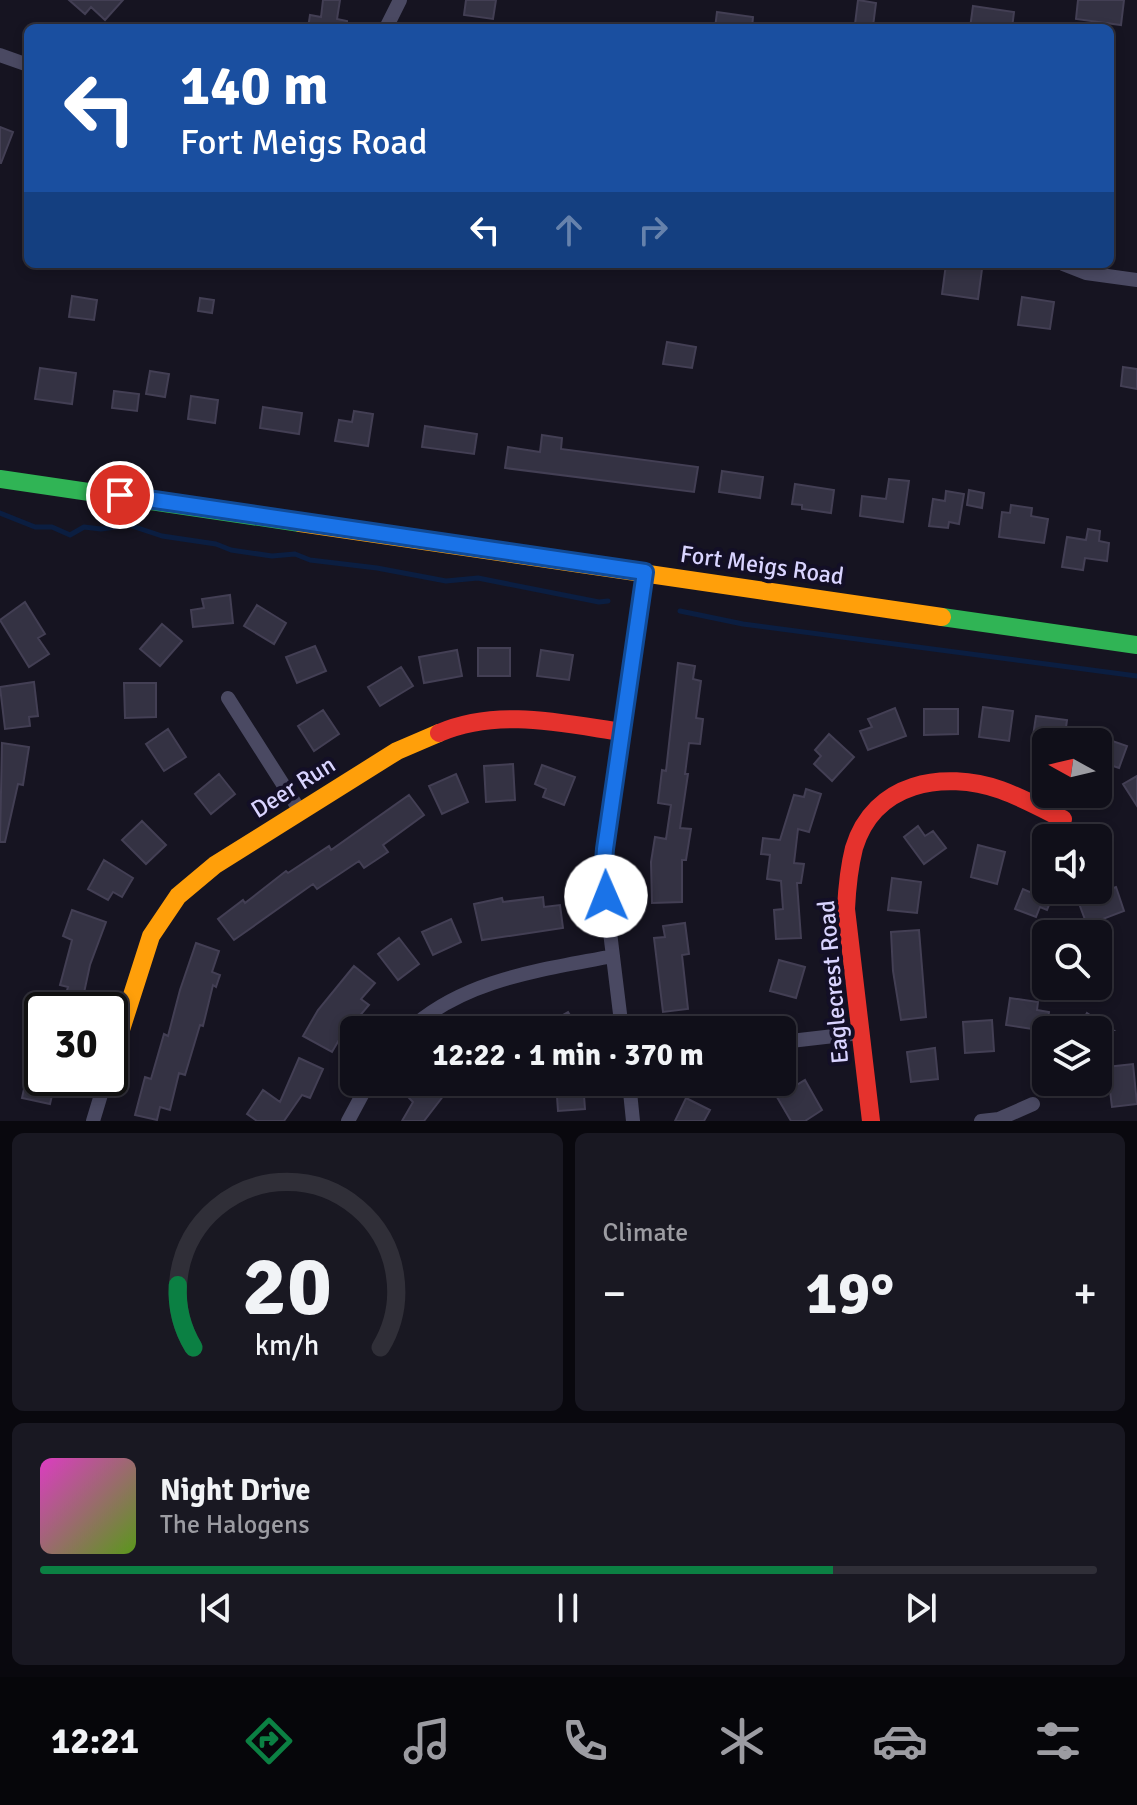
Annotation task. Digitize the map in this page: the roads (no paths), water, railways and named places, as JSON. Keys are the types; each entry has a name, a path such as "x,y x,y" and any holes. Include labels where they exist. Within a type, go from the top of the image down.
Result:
{"street":[{"path":"388,24 400,0"},
{"path":"0,55 24,64"},
{"path":"1073,268 1086,273 1137,280"},
{"name":"Fort Meigs Road","path":"0,479 1137,645"},
{"path":"620,1016 603,875 645,572"},
{"path":"228,698 300,811"},
{"name":"Deer Run","path":"128,1008 151,936 163,915 195,879 397,751 448,729 480,721 514,718 621,732"},
{"name":"Eaglecrest Road","path":"871,1121 846,912 848,876 856,840 875,808 895,792 914,783 939,781 989,787 1063,819"},
{"path":"426,1016 437,1007 478,987 613,956"},
{"path":"796,1040 860,1033"},
{"path":"93,1121 101,1096"},
{"path":"348,1121 361,1096"},
{"path":"630,1096 633,1121"},
{"path":"981,1121 999,1119 1033,1104"}],"waterway":[{"path":"0,513 35,527 52,527 70,535 84,527 101,529 129,525 162,536 216,544 231,550 272,556 295,554 310,560 446,581 478,578 599,602 608,601"},
{"path":"680,611 743,624 1137,676"}]}
